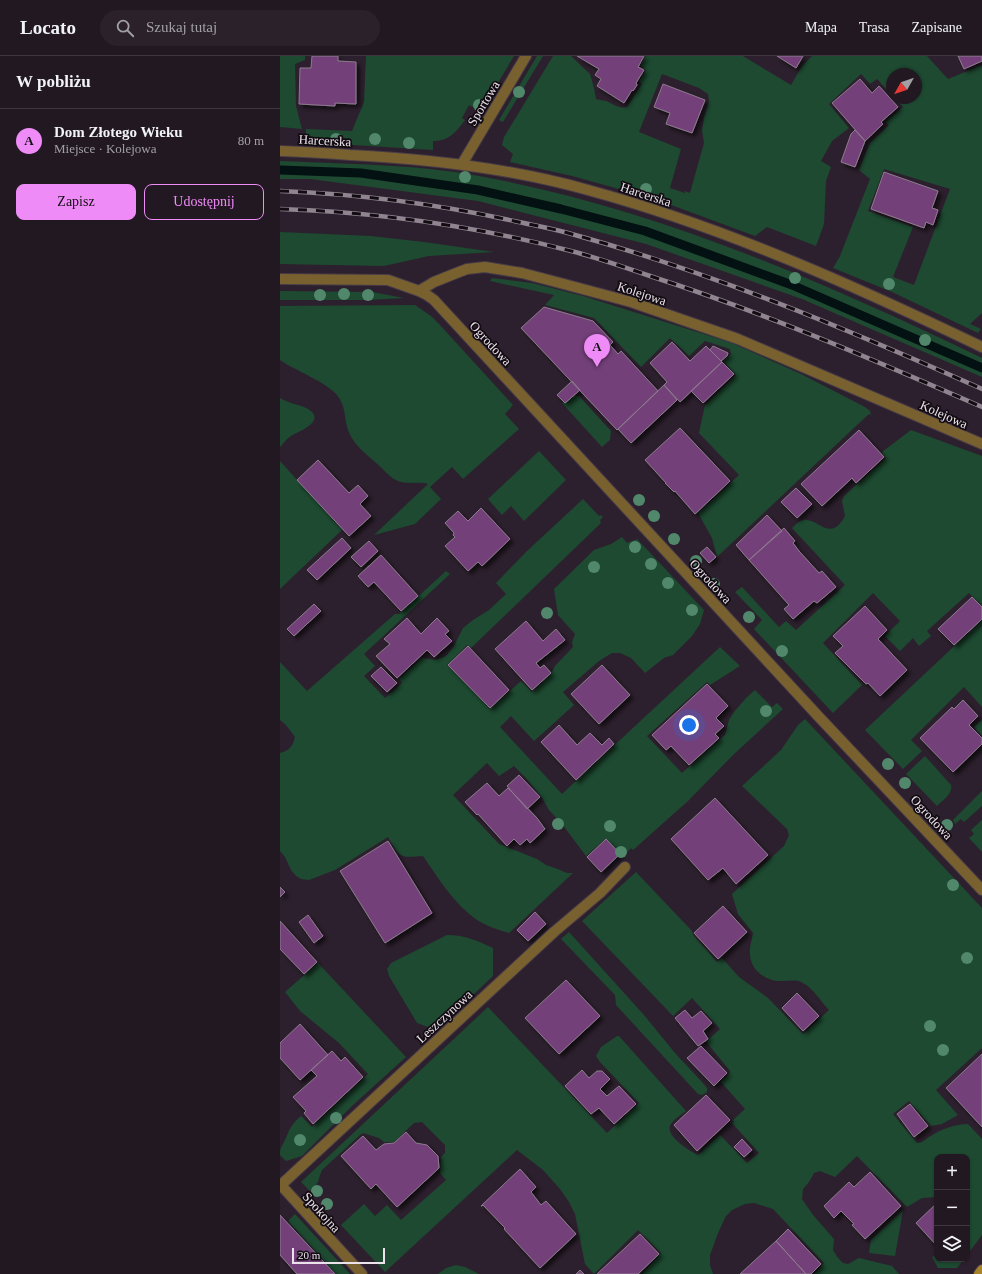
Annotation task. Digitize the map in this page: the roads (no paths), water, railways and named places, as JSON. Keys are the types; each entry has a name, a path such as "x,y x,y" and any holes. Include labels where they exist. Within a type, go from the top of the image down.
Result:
{"street":[{"name":"Sportowa","path":"462,164 526,56"},
{"name":"Harcerska","path":"280,151 393,157 462,164 522,175 587,190 695,224 810,269 896,306 982,347"},
{"name":"Kolejowa","path":"419,291 467,269 485,267 522,273 631,302 738,339 982,444"},
{"path":"280,279 388,280 419,291"},
{"name":"Ogrodowa","path":"419,291 427,295 440,307 808,705 982,890"},
{"name":"Leszczynowa","path":"280,1185 548,937 600,893 625,867"},
{"name":"Spokojna","path":"280,1185 362,1274"},
{"path":"979,1274 982,1270"}],"waterway":[{"path":"280,170 361,173 478,190 561,209 645,231 792,285 982,368"}],"railway":[{"path":"280,191 368,197 427,205 485,215 568,233 674,265 778,303 982,389"},
{"path":"280,209 354,213 429,222 502,235 585,255 695,291 778,322 982,407"}],"place":[{"name":"Dom Złotego Wieku","path":"597,367"}]}
